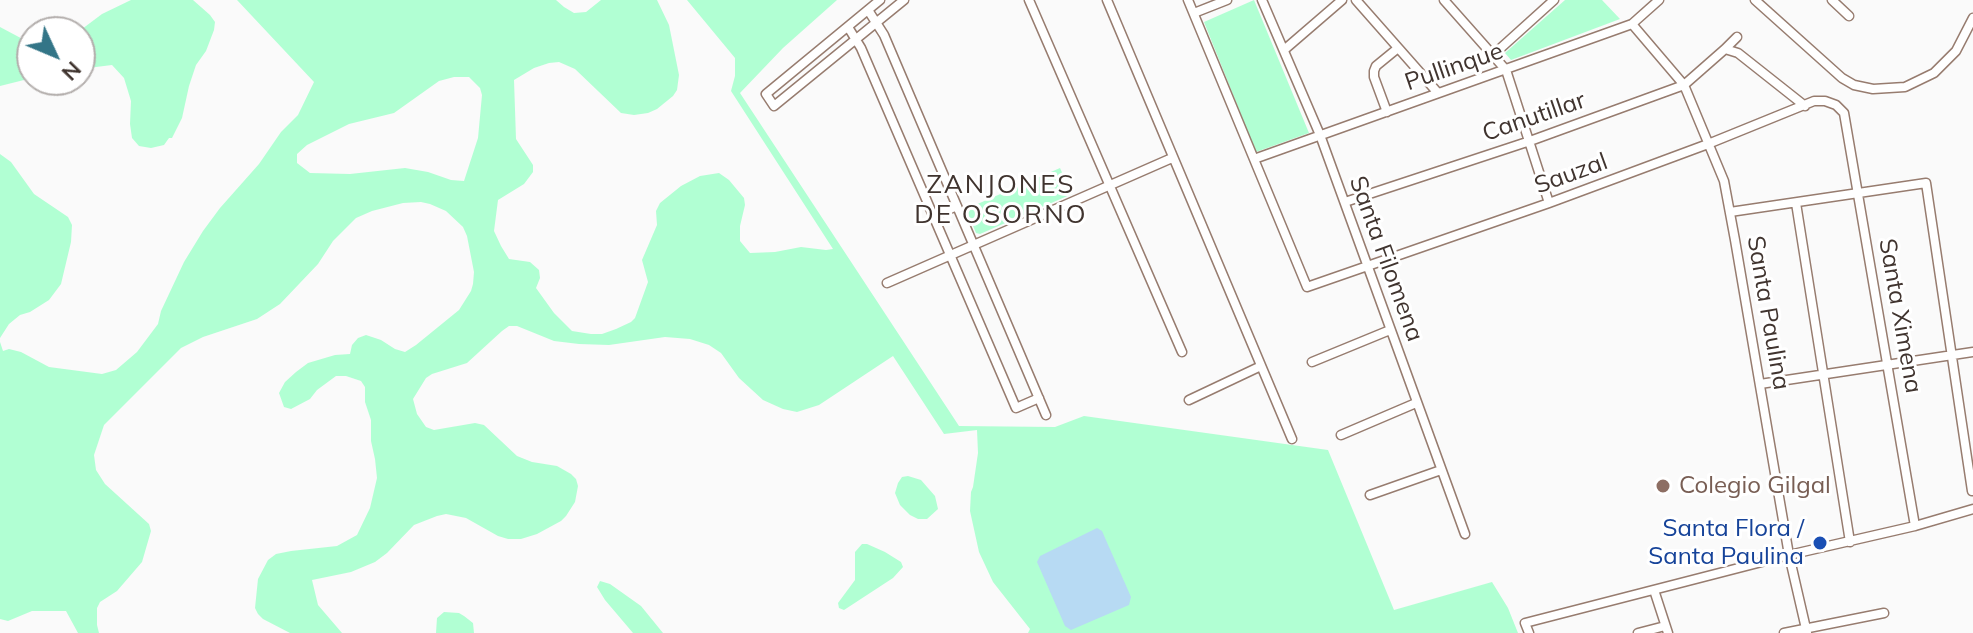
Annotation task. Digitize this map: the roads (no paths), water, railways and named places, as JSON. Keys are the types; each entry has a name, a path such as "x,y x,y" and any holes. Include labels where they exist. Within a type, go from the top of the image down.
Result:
{"street":[{"path":"880,0 766,94 774,106 904,0"},
{"path":"1029,0 1182,352"},
{"path":"1107,0 1292,439"},
{"path":"1188,0 1254,159"},
{"path":"1194,13 1227,0"},
{"name":"Santa Filomena","path":"1262,0 1320,135 1465,534"},
{"path":"1284,50 1342,0"},
{"path":"1356,0 1438,93"},
{"path":"1493,55 1554,0"},
{"name":"Pullinque","path":"1254,159 1632,24 1659,0"},
{"path":"1755,0 1842,78 1854,85 1873,89 1905,87 1934,73 1956,51 1973,18"},
{"path":"1832,0 1849,16"},
{"path":"1449,2 1506,70 1549,203"},
{"path":"868,10 877,22 1046,415"},
{"name":"Santa Paulina","path":"1632,24 1684,85 1724,181 1789,555 1806,630"},
{"path":"848,27 857,39 1016,408 1039,398"},
{"name":"Canutillar","path":"1345,202 1530,141 1684,85 1737,37"},
{"path":"1387,112 1374,71 1398,48"},
{"path":"1725,49 1738,53 1805,106"},
{"name":"Sauzal","path":"1254,159 1307,287 1549,203 1814,101 1836,105 1844,113"},
{"name":"Santa Ximena","path":"1844,113 1915,526"},
{"path":"887,283 1172,158"},
{"path":"1730,212 1926,183 1972,491"},
{"path":"1796,203 1850,542"},
{"path":"933,216 957,206"},
{"path":"1312,362 1390,330"},
{"path":"1760,384 1973,352"},
{"path":"1189,400 1261,366"},
{"path":"1341,435 1416,403"},
{"path":"1370,495 1441,470"},
{"path":"1529,633 1525,623 1973,509"},
{"path":"1638,633 1666,630 1654,590"},
{"path":"1784,633 1884,613"}],"water":[{"path":"1097,528 1102,531 1131,597 1129,605 1071,630 1065,626 1037,562 1040,556"}],"place":[{"name":"Colegio Gilgal","path":"1663,486"},
{"name":"Santa Flora / Santa Paulina","path":"1820,543"}],"district":[{"name":"ZANJONES DE OSORNO","path":"1001,200"}]}
